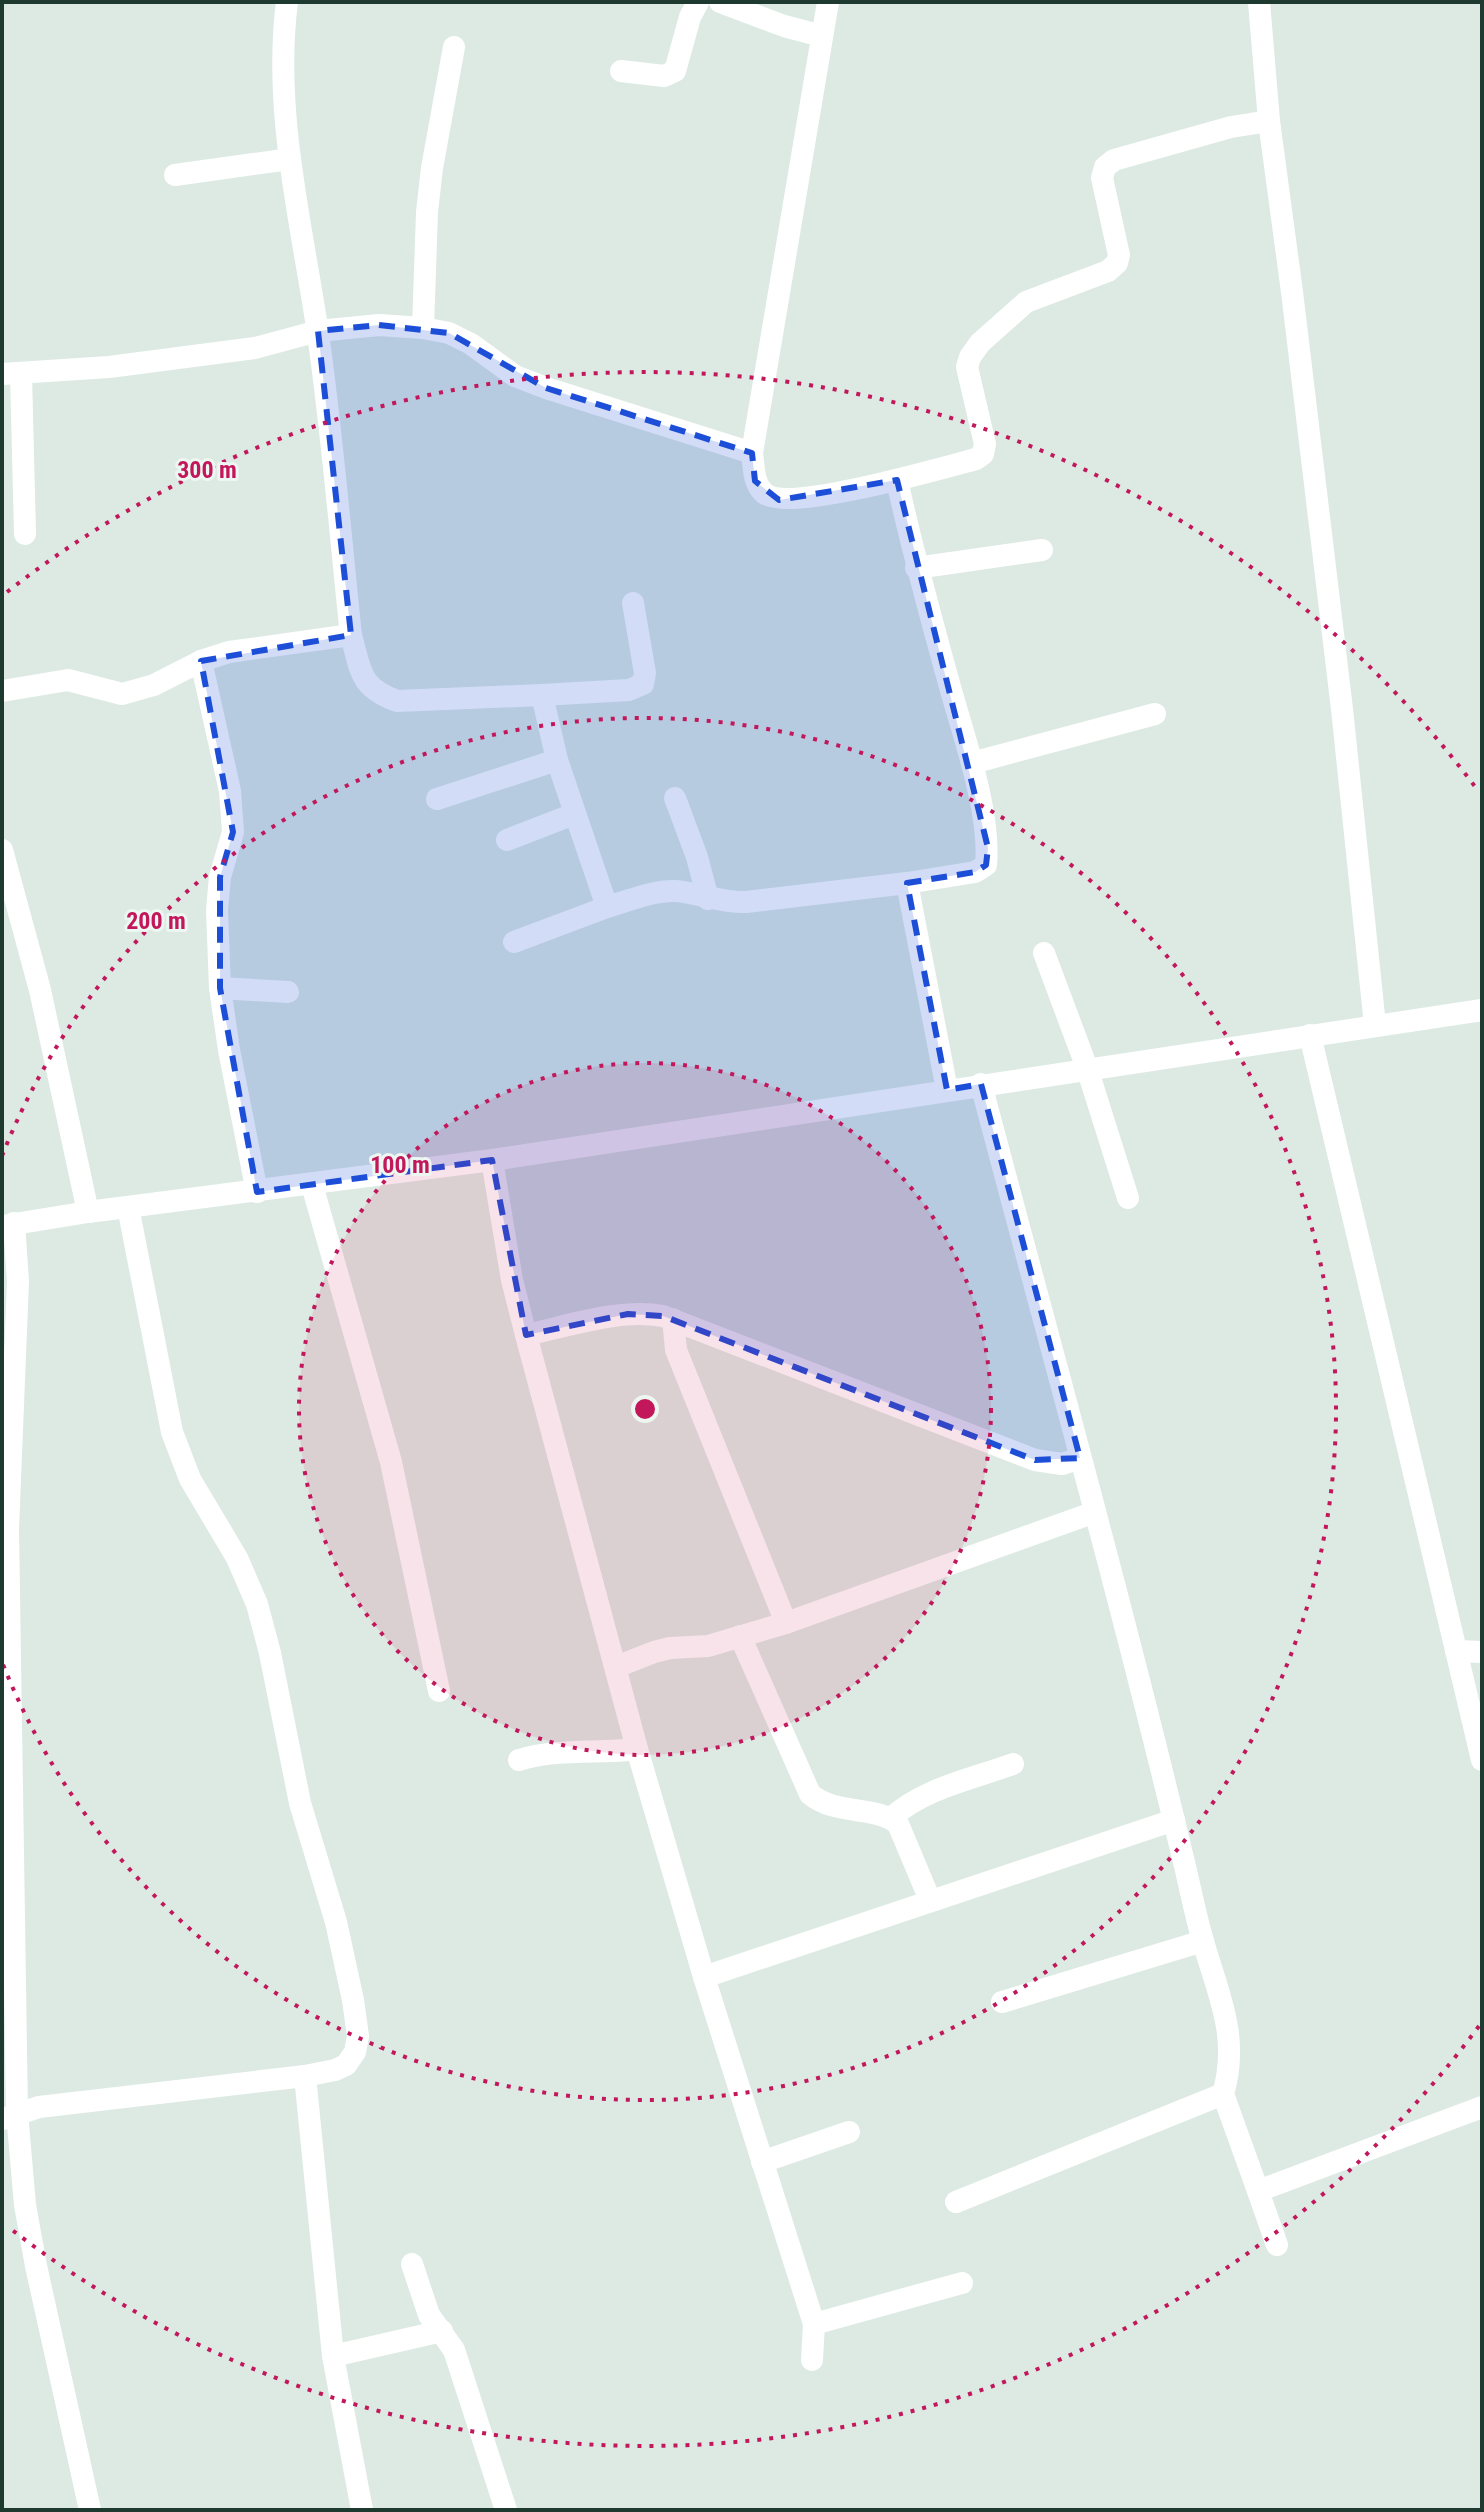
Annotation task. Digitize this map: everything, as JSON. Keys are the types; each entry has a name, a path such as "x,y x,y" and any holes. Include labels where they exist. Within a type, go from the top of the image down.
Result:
{"street":[{"path":"287,2 284,37 290,159 318,331 351,635 363,678 375,693 397,701 629,690 643,684 645,673 633,603"},
{"path":"621,71 664,76 675,71 690,17 698,2"},
{"path":"720,2 784,26 822,36"},
{"path":"828,2 752,453 755,481 766,495 779,500 897,480 976,459 983,454 985,444 967,367 970,357 980,343 1026,302 1108,271 1117,263 1119,255 1102,178 1105,167 1114,160 1231,127 1269,121"},
{"path":"1259,2 1269,121 1340,693 1375,1025"},
{"path":"423,328 430,182 454,47"},
{"path":"175,175 290,159"},
{"path":"25,534 12,374 109,367 255,348 318,331 379,325 449,333 471,344 515,376 752,453"},
{"path":"514,942 607,907 662,892 678,891 731,903 746,902 907,883 975,872 986,865 988,848 972,763 916,568 897,480"},
{"path":"916,568 1042,550"},
{"path":"2,691 68,680 122,694 154,685 201,661 229,652 351,635"},
{"path":"201,661 230,791 233,832 220,877 217,910 220,988 226,1035 257,1192"},
{"path":"542,695 557,760 607,907"},
{"path":"972,763 1155,714"},
{"path":"437,799 557,760"},
{"path":"675,798 697,857 708,899"},
{"path":"507,840 574,814"},
{"path":"2,850 40,990 88,1212"},
{"path":"907,883 947,1090"},
{"path":"1044,953 1087,1068 1128,1198"},
{"path":"220,988 288,992"},
{"path":"90,2510 36,2266 9,2116 9,1327 18,1281 8,1225 492,1160 1482,1010"},
{"path":"1310,1035 1482,1760"},
{"path":"981,1084 1095,1512 1203,1941 1228,2018 1230,2048 1223,2094 1277,2245"},
{"path":"492,1160 510,1267 526,1335 637,1749 704,1977 814,2324 812,2360"},
{"path":"312,1185 391,1462 439,1691"},
{"path":"9,2116 39,2107 335,2070 346,2065 355,2052 358,2036 336,1922 300,1803 257,1604 237,1558 190,1479 172,1432 128,1207"},
{"path":"526,1335 646,1312 673,1319 1035,1460 1062,1464 1080,1458"},
{"path":"673,1319 676,1350 786,1623"},
{"path":"616,1667 662,1650 708,1646 786,1623 1095,1512"},
{"path":"740,1636 810,1794 819,1802 835,1808 891,1818 898,1824 930,1900"},
{"path":"1456,1651 1482,1652"},
{"path":"519,1760 562,1750 637,1749"},
{"path":"891,1818 906,1804 925,1795 1013,1764"},
{"path":"704,1977 1174,1820"},
{"path":"1002,2002 1203,1941"},
{"path":"305,2076 333,2356 362,2510"},
{"path":"956,2202 1223,2094"},
{"path":"1258,2191 1482,2107"},
{"path":"762,2162 849,2132"},
{"path":"412,2264 429,2315 454,2350 506,2510"},
{"path":"814,2324 962,2283"},
{"path":"333,2356 442,2331"}],"highlighted area":[{"path":"379,325 449,333 546,388 752,453 755,481 779,500 897,480 988,848 986,865 975,872 907,883 947,1090 981,1084 1080,1458 1035,1460 663,1316 628,1314 526,1335 492,1160 257,1192 220,988 220,877 233,832 201,661 351,635 318,331"}]}
